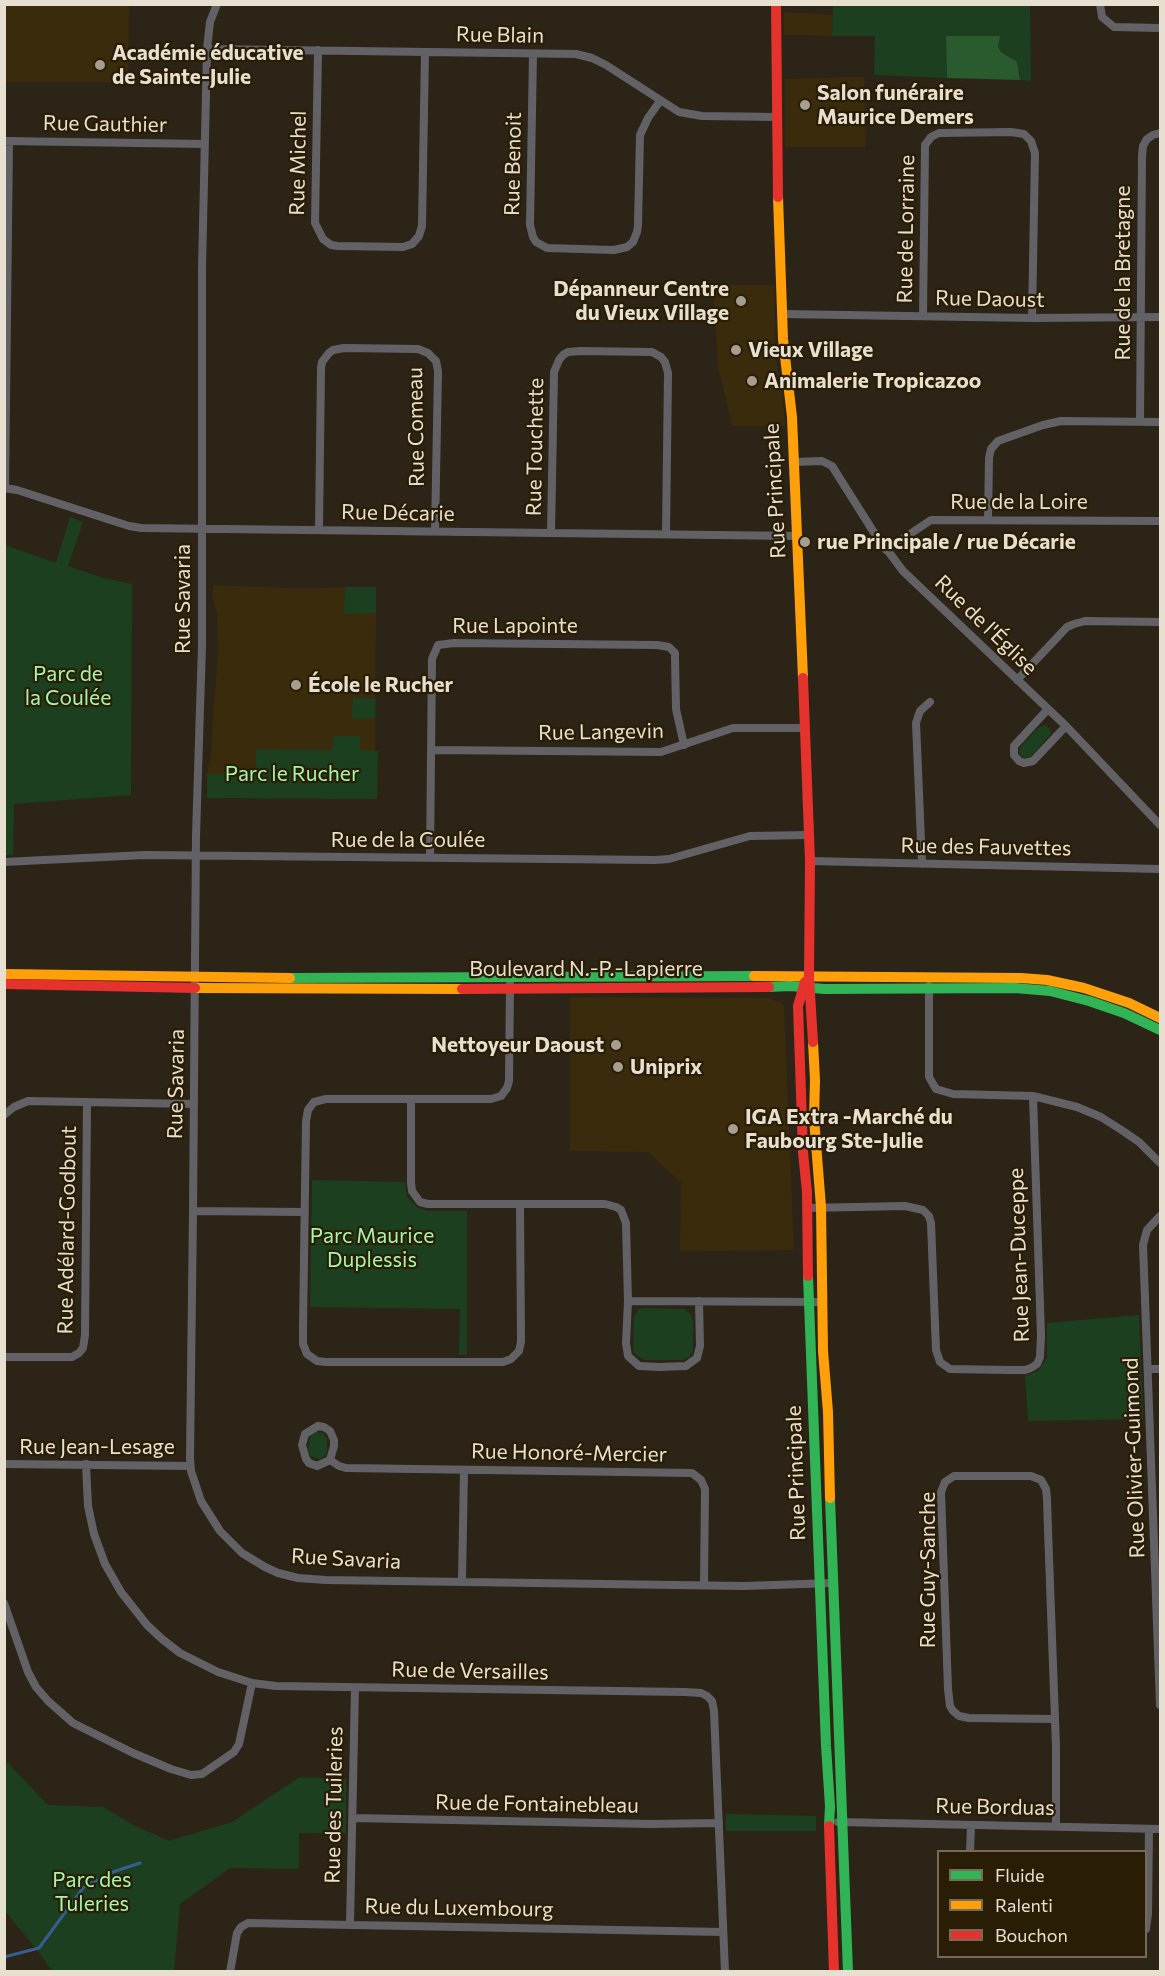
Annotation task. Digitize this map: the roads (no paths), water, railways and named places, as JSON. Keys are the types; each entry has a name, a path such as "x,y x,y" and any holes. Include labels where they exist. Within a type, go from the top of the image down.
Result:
{"street":[{"name":"Rue Savaria","path":"217,4 210,22 207,49 204,144 202,645 195,855 194,1211 190,1466 201,1501 226,1538 250,1558 278,1573 312,1579 704,1585 833,1583"},
{"name":"Rue Principale","path":"776,4 782,314 794,462 810,861 807,984 815,1080 814,1118 821,1207 822,1302 848,1971"},
{"path":"1100,4 1102,17 1114,27 1161,28"},
{"name":"Rue Blain","path":"207,49 576,54 592,58 615,70 679,112 693,116 777,117"},
{"name":"Rue Michel","path":"318,50 315,223 319,235 327,243 338,246 403,247 412,244 419,236 422,226 425,52"},
{"name":"Rue Benoit","path":"533,54 530,225 536,242 547,248 614,250 627,247 633,242 638,225 639,139 645,124 660,101"},
{"name":"Rue de Lorraine","path":"923,316 926,142 933,135 945,132 1011,132 1024,134 1031,141 1035,153 1032,318"},
{"name":"Rue de la Bretagne","path":"1140,422 1142,156 1143,146 1147,140 1161,133"},
{"path":"5,488 7,141"},
{"name":"Rue Gauthier","path":"7,141 204,144"},
{"name":"Rue Daoust","path":"782,314 1032,318 1161,317"},
{"name":"Rue Comeau","path":"320,530 321,368 322,362 333,350 344,348 418,349 428,353 436,361 438,371 435,531"},
{"name":"Rue Touchette","path":"551,532 554,372 559,360 568,352 652,352 665,362 668,373 666,534"},
{"path":"988,519 989,458 991,449 998,441 1055,422 1161,422"},
{"name":"Rue de l'Église","path":"794,462 822,461 832,466 886,550 903,571 1066,726 1161,825"},
{"name":"Rue Décarie","path":"5,488 129,526 151,529 797,536"},
{"name":"Rue de la Loire","path":"886,550 931,520 1161,521"},
{"path":"1017,680 1067,627 1074,624 1085,621 1161,622"},
{"name":"Rue Lapointe","path":"430,858 432,659 438,645 445,643 669,647 675,652 676,709 684,745"},
{"path":"922,864 916,723 920,711 930,702"},
{"path":"1048,710 1014,746 1014,754 1019,761 1024,763 1033,761 1066,726"},
{"name":"Rue Langevin","path":"431,750 661,752 734,728 804,728"},
{"name":"Rue de la Coulée","path":"4,862 58,861 121,855 663,860 750,836 808,835"},
{"name":"Rue des Fauvettes","path":"810,861 1161,869"},
{"name":"Boulevard N.-P.-Lapierre","path":"4,974 195,983"},
{"name":"Boulevard N.-P.-Lapierre","path":"930,983 1007,977 1047,980 1084,988 1161,1018"},
{"path":"510,983 509,1081 503,1094 491,1099 326,1099 318,1100 308,1110 306,1121 304,1349 310,1357 326,1362 503,1362 514,1357 520,1347 520,1205"},
{"path":"930,983 929,1077 936,1089 953,1094 1033,1096 1056,1101 1101,1117 1139,1142 1161,1163"},
{"name":"Boulevard N.-P.-Lapierre","path":"4,984 930,983 1050,991 1111,1008 1161,1030"},
{"name":"Rue Principale","path":"807,984 798,1006 819,1583 829,1784 834,1971"},
{"name":"Rue Jean-Duceppe","path":"807,1208 905,1206 923,1210 931,1223 936,1350 940,1362 950,1369 1025,1370 1031,1368 1040,1357 1041,1335 1033,1096"},
{"path":"411,1099 411,1182 412,1191 417,1200 428,1204 605,1204 621,1210 626,1223 628,1301 626,1343 628,1356 639,1366 686,1366 697,1358 700,1346 699,1302"},
{"path":"4,1115 14,1107 28,1101 194,1104"},
{"name":"Rue Adélard-Godbout","path":"4,1357 68,1358 75,1356 83,1348 87,1102"},
{"path":"194,1211 305,1212"},
{"name":"Rue Olivier-Guimond","path":"1161,1216 1147,1230 1143,1245 1148,1369 1157,1477 1161,1705"},
{"path":"628,1301 822,1302"},
{"path":"1148,1369 1161,1369"},
{"name":"Rue Honoré-Mercier","path":"324,1427 332,1434 334,1451 330,1460 317,1466 306,1460 302,1440 311,1428 324,1427"},
{"name":"Rue Honoré-Mercier","path":"330,1460 346,1468 689,1473 696,1475 703,1482 705,1489 704,1585"},
{"name":"Rue Jean-Lesage","path":"4,1464 190,1466"},
{"name":"Rue de Versailles","path":"86,1464 88,1506 94,1534 105,1564 126,1600 155,1633 180,1653 218,1672 252,1683 276,1686 703,1694 711,1699 714,1707 725,1971"},
{"path":"462,1581 464,1470"},
{"name":"Rue Guy-Sanche","path":"1055,1719 966,1718 956,1714 950,1706 947,1678 941,1492 945,1482 954,1476 1031,1476 1041,1480 1044,1486 1047,1498 1055,1719 1056,1826"},
{"path":"4,1603 28,1672 36,1687 48,1701 73,1723 132,1753 171,1769 202,1774 234,1752 239,1744 252,1683"},
{"name":"Rue des Tuileries","path":"350,1924 355,1688"},
{"name":"Rue de Fontainebleau","path":"353,1818 650,1824 719,1823"},
{"name":"Rue Borduas","path":"829,1823 1161,1829"},
{"path":"970,1850 971,1826"},
{"path":"1147,1896 1149,1829"},
{"name":"Rue du Luxembourg","path":"230,1971 237,1933 248,1923 723,1932"}],"waterway":[{"path":"4,1957 39,1948 83,1888 110,1873 140,1863"}],"place":[{"name":"Académie éducative de Sainte-Julie","path":"100,65"},
{"name":"Salon funéraire Maurice Demers","path":"805,105"},
{"name":"Dépanneur Centre du Vieux Village","path":"741,301"},
{"name":"Vieux Village","path":"736,350"},
{"name":"Animalerie Tropicazoo","path":"752,381"},
{"name":"rue Principale / rue Décarie","path":"805,542"},
{"name":"École le Rucher","path":"296,685"},
{"name":"Nettoyeur Daoust","path":"616,1045"},
{"name":"Uniprix","path":"618,1067"},
{"name":"IGA Extra -Marché du Faubourg Ste-Julie","path":"733,1129"}],"park label":[{"name":"Parc de la Coulée","path":"68,686"},
{"name":"Parc le Rucher","path":"292,774"},
{"name":"Parc Maurice Duplessis","path":"372,1248"},
{"name":"Parc des Tuleries","path":"92,1892"}]}
